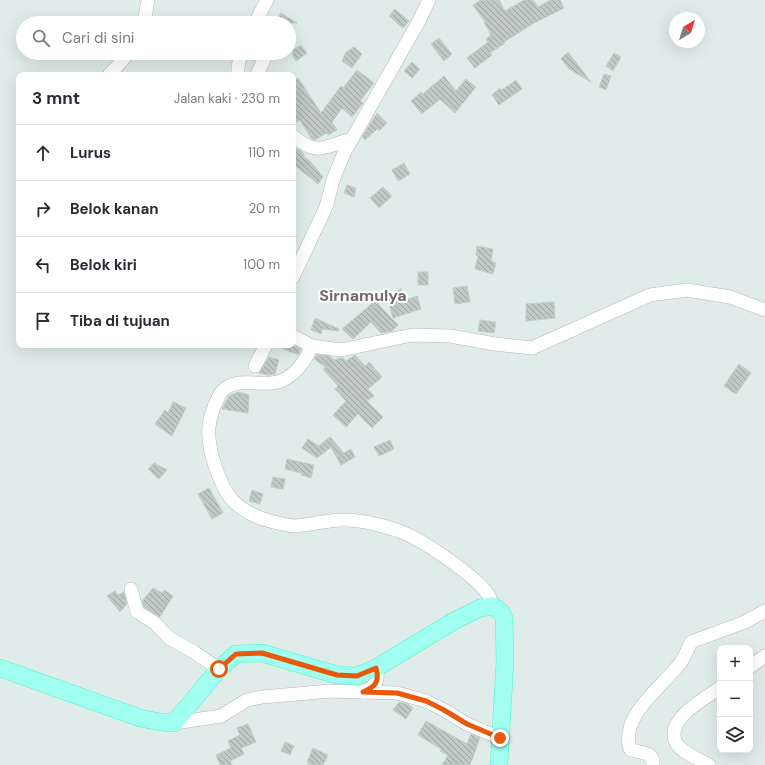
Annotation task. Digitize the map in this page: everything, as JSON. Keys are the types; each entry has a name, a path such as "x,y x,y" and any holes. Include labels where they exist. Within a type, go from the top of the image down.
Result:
{"main road":[{"path":"0,668 140,718 174,723 219,669 236,654 262,653 337,675 357,676 376,668 452,622 480,608 493,606 501,612 504,618 505,661 499,765"}],"street":[{"path":"145,16 148,0"},
{"path":"258,16 266,0"},
{"path":"296,271 326,207 344,153 419,21 429,0"},
{"path":"112,72 123,60"},
{"path":"238,72 240,60"},
{"path":"258,72 264,60"},
{"path":"296,139 305,145 316,148 326,148 352,139"},
{"path":"296,338 312,346 341,350 412,335 450,336 495,344 532,348 650,295 687,290 730,297 765,310"},
{"path":"312,346 298,370 280,382 268,384 243,383 233,385 222,391 209,425 209,438 211,452 223,485 233,501 249,513 269,521 294,526 344,520 375,524 404,533 439,553 479,583 488,594 493,606"},
{"path":"256,366 265,348"},
{"path":"132,589 137,612 155,624 169,638 194,652 219,669"},
{"path":"653,765 651,756 645,752 636,752 630,749 628,742 629,732 635,715 652,692 669,677 682,660 691,642 745,622 765,611"},
{"path":"753,665 765,656"},
{"path":"363,692 372,688 376,682 378,674 376,668"},
{"path":"709,765 682,750 676,744 674,728 686,712 717,690"},
{"path":"174,723 221,716 247,700 262,696 330,691 397,693 426,701 467,724 500,738"}],"building":[{"path":"481,0 499,0 505,11 524,0 533,0 538,7 551,0 560,0 564,8 534,23 504,42 505,43 490,53 492,55 475,68 467,58 488,42 486,39 491,35 485,22 473,5"},
{"path":"395,9 409,21 403,28 389,16"},
{"path":"439,38 452,54 444,61 431,44"},
{"path":"301,45 307,53 296,61 295,60 296,48"},
{"path":"354,47 362,54 352,68 342,61 346,52"},
{"path":"568,52 591,82 569,69 561,59"},
{"path":"614,53 621,57 613,71 606,66"},
{"path":"412,62 420,69 412,78 404,71"},
{"path":"357,70 374,83 360,101 363,103 352,117 342,108 332,122 337,130 328,135 326,133 315,140 311,138 300,120 296,122 296,79 298,78 321,113 341,86 343,88"},
{"path":"604,74 611,76 606,90 599,87"},
{"path":"444,76 456,91 466,79 476,87 455,113 440,99 422,114 411,101 421,92 423,94"},
{"path":"516,80 522,89 499,105 492,95 500,88 502,90"},
{"path":"377,113 387,123 379,131 377,129 365,140 362,137"},
{"path":"296,148 304,154 303,156 311,162 323,177 318,184 296,166"},
{"path":"404,163 410,174 398,181 392,170"},
{"path":"347,185 356,188 354,197 344,193"},
{"path":"383,187 392,196 379,208 370,198"},
{"path":"477,246 493,249 491,261 496,263 493,274 475,269 478,256 476,255"},
{"path":"418,272 428,272 428,285 418,285"},
{"path":"467,286 470,302 455,304 453,288"},
{"path":"401,288 403,301 417,296 421,309 393,318 388,300"},
{"path":"375,301 398,325 392,331 381,333 371,322 353,339 342,329"},
{"path":"554,302 555,318 526,321 526,304"},
{"path":"315,318 339,329 338,331 322,329 321,334 311,330"},
{"path":"480,320 496,322 494,333 478,331"},
{"path":"296,346 301,349 298,355 282,348 296,348"},
{"path":"317,355 329,356 335,360 338,358 343,358 346,361 355,355 365,366 369,362 382,377 368,389 374,396 367,401 383,417 372,428 358,414 346,427 333,415 346,401 335,389 338,386 323,369 326,367 314,359"},
{"path":"269,357 279,360 275,374 268,375 259,373"},
{"path":"739,364 751,373 736,394 724,386"},
{"path":"238,392 249,395 248,413 222,409 229,396"},
{"path":"173,402 186,408 172,436 155,424 165,410 168,413"},
{"path":"330,437 344,453 351,449 355,457 341,465 331,447 317,458 302,448 308,439 319,446"},
{"path":"390,440 394,449 379,456 374,447"},
{"path":"287,459 314,465 311,478 301,475 302,473 285,469"},
{"path":"154,463 167,470 159,479 148,469"},
{"path":"273,477 285,479 283,489 271,487"},
{"path":"209,488 223,513 212,519 198,494"},
{"path":"252,490 263,494 260,504 249,501"},
{"path":"153,588 162,593 164,590 173,596 160,617 144,607 142,601"},
{"path":"115,591 118,595 124,592 127,604 120,612 107,596"},
{"path":"399,702 408,704 413,708 406,719 393,710"},
{"path":"426,721 467,744 471,734 480,738 470,765 442,765 448,755 418,735"},
{"path":"248,724 256,742 241,748 244,754 230,761 232,765 220,765 216,755 231,748 228,741 240,735 237,728"},
{"path":"285,742 294,746 290,755 281,751"},
{"path":"313,748 328,755 323,765 308,765 309,763 307,762"}],"district":[{"name":"Sirnamulya","path":"363,295"}],"route":[{"path":"219,669 236,654 262,653 337,675 357,676 376,668 378,674 376,682 372,688 363,692 397,693 426,701 467,724 500,738"}]}
